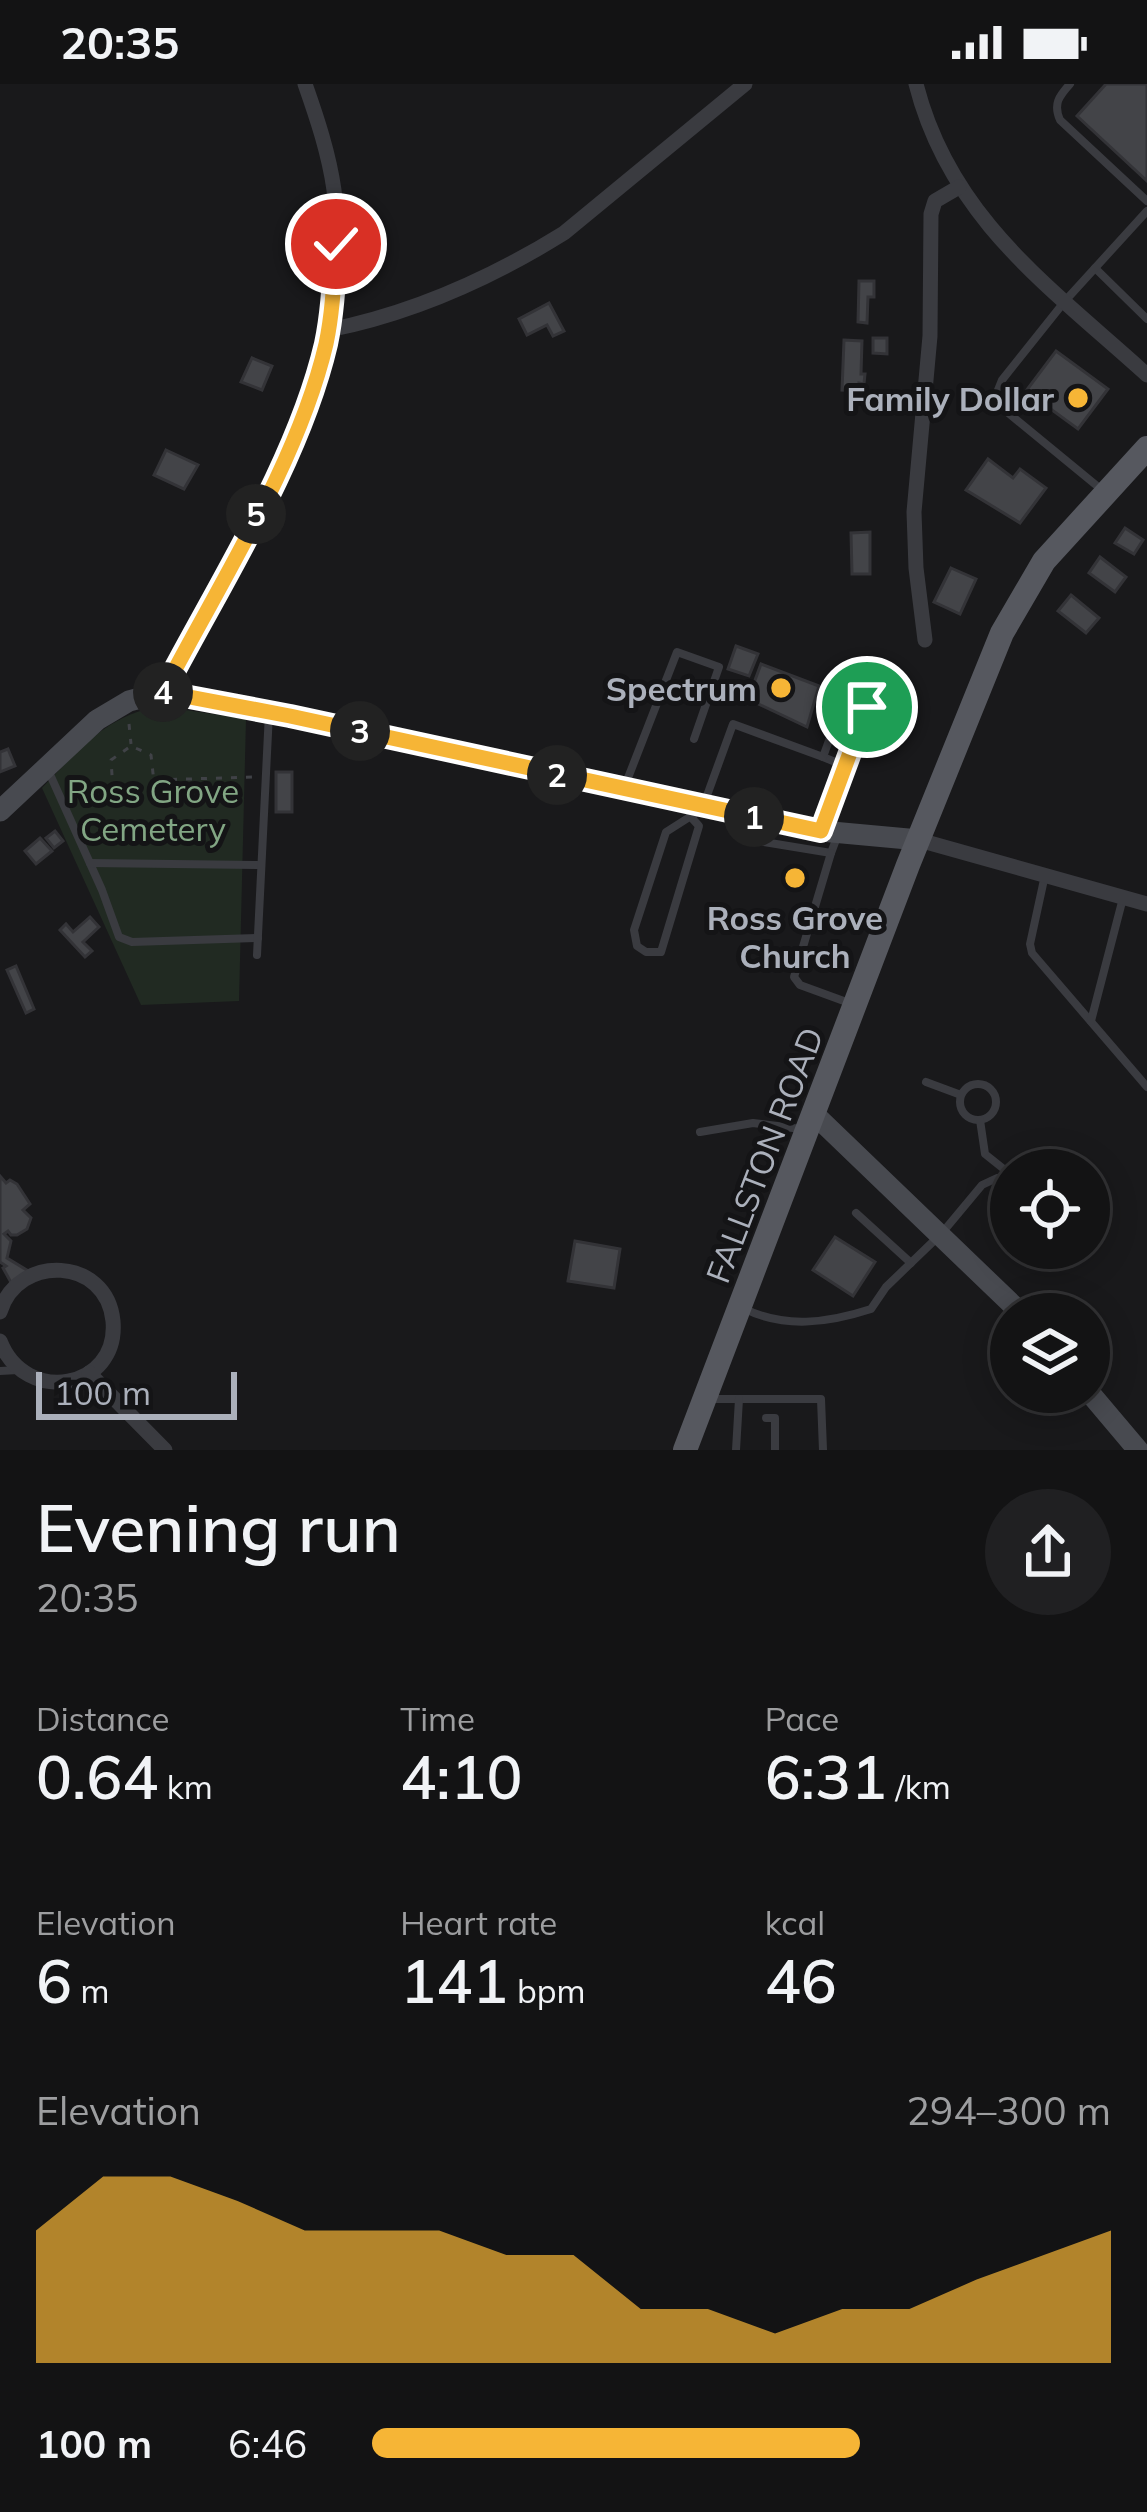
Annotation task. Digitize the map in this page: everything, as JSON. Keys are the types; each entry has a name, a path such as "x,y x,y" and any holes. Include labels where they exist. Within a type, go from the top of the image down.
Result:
{"main road":[{"name":"FALLSTON ROAD","path":"685,1450 1002,633 1044,561 1147,448"}],"street":[{"path":"163,692 287,456 313,393 328,330 336,244 334,190 305,84"},
{"path":"328,330 376,321 454,292 532,253 564,233 745,84"},
{"path":"916,84 934,144 958,187 998,241 1147,375"},
{"path":"925,640 914,512 930,336 931,214 935,202 958,187"},
{"path":"0,811 98,720 129,701 163,692 623,790 700,814 743,815 830,839 919,840 1147,904"},
{"path":"811,1122 942,1233 1001,1293"},
{"path":"0,1312 15,1285 30,1274 68,1270 100,1289 113,1323 103,1359 89,1372 53,1384 18,1370 0,1341"},
{"path":"89,1372 165,1450"},
{"path":"1107,1413 1138,1450"}],"lane":[{"path":"1070,84 1058,97 1055,110 1060,120 1147,201"},
{"path":"1105,493 1001,407 996,395 1002,380 1065,301 1147,211"},
{"path":"1095,268 1147,319"},
{"path":"623,790 676,652 719,668 694,739"},
{"path":"823,757 844,699 867,707 845,766 794,976 800,985 855,1005"},
{"path":"257,955 269,712"},
{"path":"700,814 666,832 633,938 646,952 661,952 700,814 734,724 845,766"},
{"path":"45,768 53,776 114,927 124,941 258,938"},
{"path":"90,863 261,865"},
{"path":"1045,874 1032,953 1147,1087"},
{"path":"1091,1021 1124,897"},
{"path":"926,1082 962,1095"},
{"path":"962,1095 976,1084 994,1094 994,1109 980,1120"},
{"path":"962,1095 964,1114 980,1120"},
{"path":"980,1120 985,1154 982,1185"},
{"path":"700,1132 753,1123 811,1122"},
{"path":"985,1154 990,1158"},
{"path":"741,1308 767,1320 793,1323 871,1309 982,1185 990,1183"},
{"path":"856,1213 911,1263"},
{"path":"0,1371 18,1370"},
{"path":"705,1399 820,1399 823,1450"},
{"path":"736,1450 742,1438 739,1399"},
{"path":"766,1418 775,1418 772,1442"},
{"path":"738,1419 749,1419"}],"path":[{"path":"128,712 131,746"},
{"path":"131,746 151,755 157,810"},
{"path":"114,805 112,760 131,746"},
{"path":"154,780 245,777"}],"green space":[{"name":"Ross Grove Cemetery","path":"159,706 246,719 239,1001 141,1005 42,788 108,727"}],"building":[{"path":"1106,84 1147,84 1147,181 1077,116"},
{"path":"859,281 874,281 867,323 858,322"},
{"path":"549,303 564,331 553,336 547,325 527,335 519,319"},
{"path":"873,338 887,338 887,354 873,353"},
{"path":"844,340 862,341 861,374 865,374 859,391 842,390"},
{"path":"1056,351 1108,389 1078,429 1026,391"},
{"path":"252,358 272,366 262,390 241,382"},
{"path":"166,450 198,465 184,489 154,475"},
{"path":"988,459 1013,478 1020,469 1046,488 1020,523 966,490"},
{"path":"1125,528 1143,540 1134,554 1115,543"},
{"path":"870,532 870,574 852,574 851,533"},
{"path":"1100,557 1126,577 1115,592 1089,573"},
{"path":"951,568 976,579 960,614 934,602"},
{"path":"1071,595 1099,618 1086,633 1058,611"},
{"path":"736,646 758,654 749,676 728,669"},
{"path":"761,664 819,686 807,727 748,699"},
{"path":"8,749 15,766 0,772 0,752"},
{"path":"276,772 292,772 292,812 276,812"},
{"path":"55,831 63,841 54,848 46,838"},
{"path":"40,838 52,851 36,864 25,851"},
{"path":"90,917 99,927 83,942 92,951 85,957 60,930 66,924 73,932"},
{"path":"16,966 34,1009 26,1013 7,970"},
{"path":"0,1176 6,1183 17,1184 30,1204 23,1210 31,1218 27,1229 17,1235 4,1234 11,1241 7,1258 30,1272 13,1286 0,1262"},
{"path":"835,1237 875,1262 853,1296 813,1270"},
{"path":"575,1241 620,1249 614,1288 568,1281"}],"place":[{"name":"Family Dollar","path":"1078,398"},
{"name":"Spectrum","path":"781,688"},
{"name":"Ross Grove Church","path":"795,878"}],"route":[{"path":"336,244 333,308 313,393 287,456 163,692 821,831 867,707"}]}
